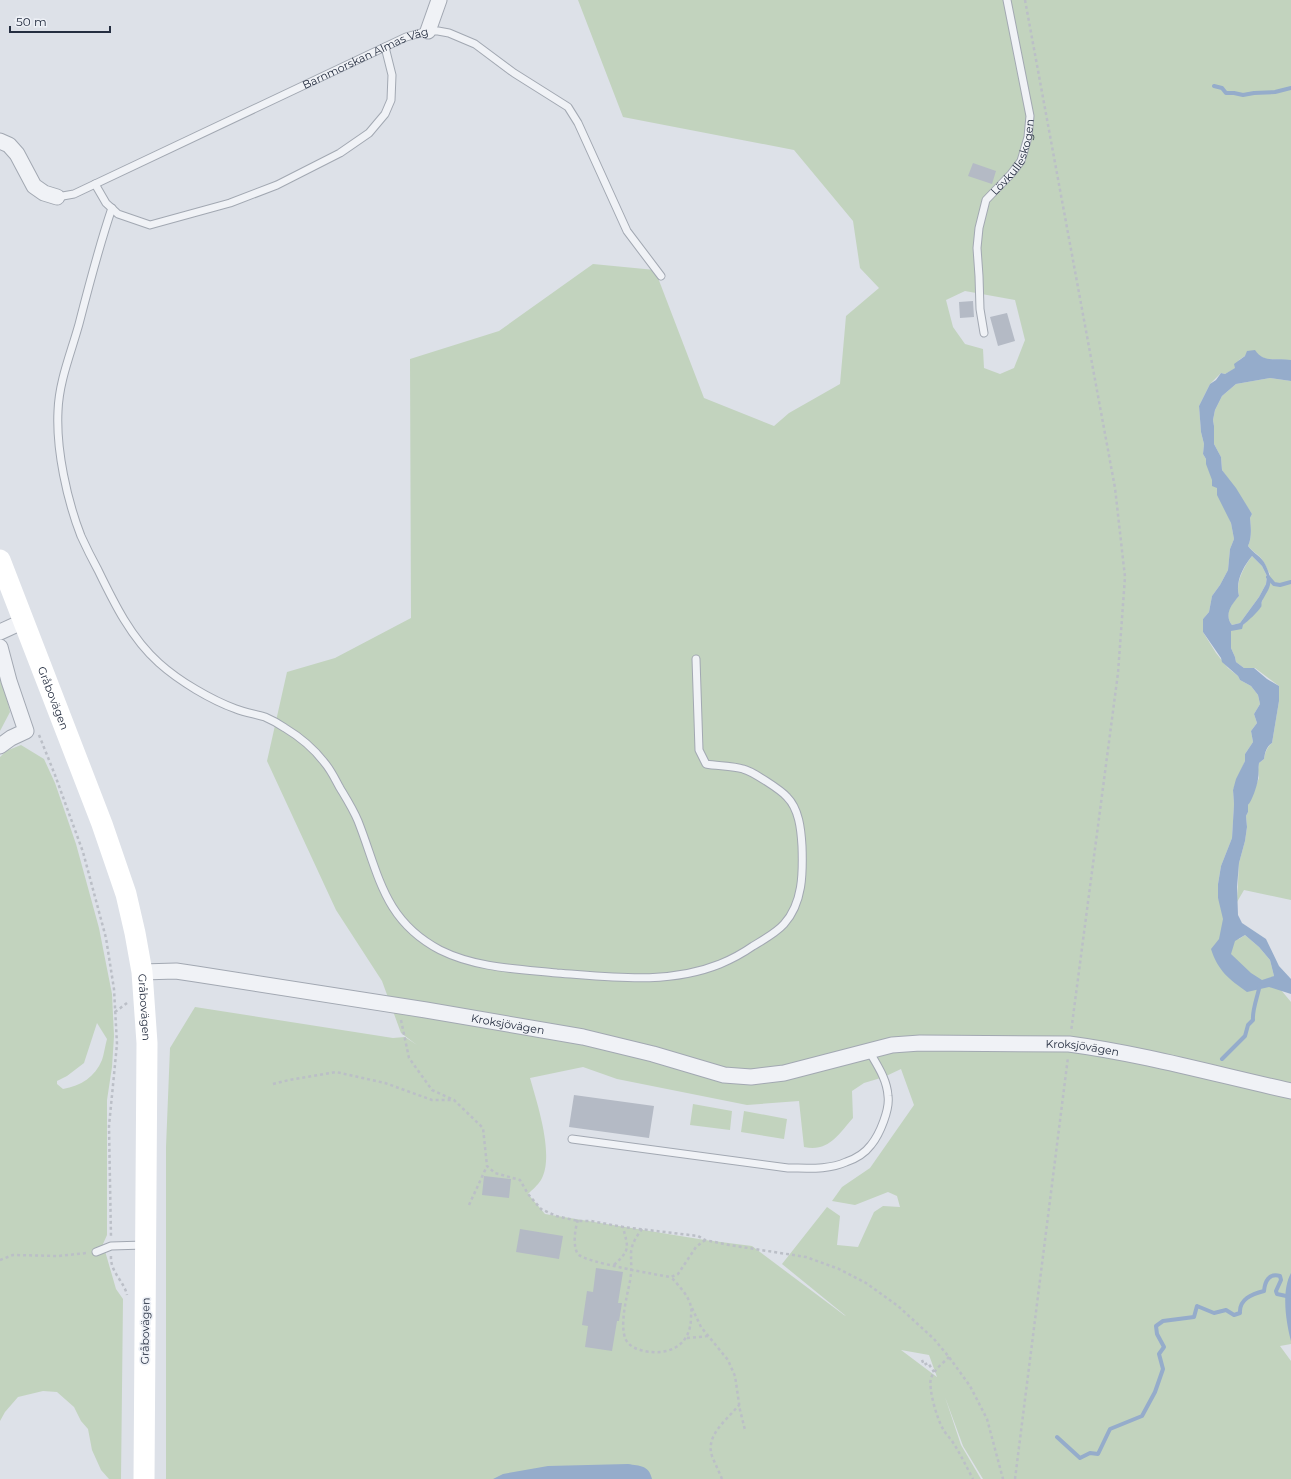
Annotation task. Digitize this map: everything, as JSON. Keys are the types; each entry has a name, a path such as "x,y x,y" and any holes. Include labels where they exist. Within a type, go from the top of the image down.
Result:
{"main road":[{"name":"Gråbovägen","path":"0,560 102,824 126,894 142,972 147,1043 144,1479"}],"street":[{"path":"428,31 439,0"},
{"name":"Barnmorskan Almas Väg","path":"0,141 9,145 17,154 34,186 44,193 57,197"},
{"path":"0,632 24,621"},
{"path":"0,647 9,681 26,731 0,746"},
{"name":"Kroksjövägen","path":"142,972 164,971 196,974 584,1037 653,1054 724,1075 751,1077 784,1073 892,1045 920,1043 1069,1044 1092,1047 1144,1058 1291,1091"}],"lane":[{"name":"Lövkulleskogen","path":"984,333 980,309 976,248 979,228 986,200 1011,174 1021,160 1028,138 1030,116 1007,0"},
{"name":"Barnmorskan Almas Väg","path":"57,197 74,194 406,37 428,31 449,33 475,44 514,73 568,108 578,123 627,231 660,276"},
{"path":"95,184 106,203 118,214 150,224 230,203 277,185 340,153 368,133 385,114 391,100 392,75 385,47"},
{"path":"112,208 64,370 58,410 59,440 67,488 81,536 126,624 139,643 160,664 208,697 237,710 268,718 288,729 303,740 325,763 357,818 377,875 388,901 413,931 437,948 471,962 591,976 666,978 719,965 740,955 782,926 799,896 802,878 801,835 798,817 790,799 782,792 746,769 706,764 699,750 696,659"},
{"path":"572,1139 788,1168 821,1168 846,1162 860,1155 871,1145 886,1115 889,1096 884,1077 869,1050"},
{"path":"96,1252 111,1246 146,1245"}],"path":[{"path":"1014,1479 1118,673 1125,577 1115,488 1025,0"},
{"path":"38,733 83,852 106,938 114,989 117,1044 109,1126 111,1261 113,1269 126,1289 128,1298"},
{"path":"398,1006 409,1058 432,1090 454,1100 483,1128 487,1166 469,1205"},
{"path":"273,1084 336,1072 385,1083 432,1100 454,1100"},
{"path":"487,1166 495,1173 520,1180 528,1194 541,1209 556,1216 623,1227 698,1236 706,1240 806,1257 839,1269 866,1284 898,1306 934,1339 970,1386 987,1419 1003,1479"},
{"path":"578,1220 575,1227 575,1249 579,1255 585,1259 671,1277 678,1274 696,1247 706,1240"},
{"path":"614,1265 626,1250 628,1244 623,1227"},
{"path":"642,1229 633,1243 631,1253 632,1270 625,1302 623,1323 626,1340 634,1348 649,1352 665,1351 677,1347 687,1338 691,1323 691,1307"},
{"path":"0,1260 13,1255 58,1256 96,1252"},
{"path":"671,1277 686,1295 701,1327 728,1360 735,1376 745,1430"},
{"path":"687,1338 709,1336"},
{"path":"949,1357 934,1372 930,1384 938,1419 973,1479"},
{"path":"922,1360 924,1365 928,1363 934,1372"},
{"path":"722,1479 712,1455 710,1445 713,1435 740,1405"}],"green space":[{"path":"578,0 1291,0 1291,360 1266,359 1258,355 1245,356 1239,360 1236,368 1225,374 1221,373 1210,384 1199,406 1201,432 1204,444 1203,454 1231,523 1234,539 1230,549 1228,570 1212,596 1209,612 1203,619 1203,632 1216,653 1228,668 1238,676 1240,680 1251,686 1258,695 1260,704 1254,714 1257,723 1251,731 1253,742 1245,754 1245,761 1233,790 1234,804 1232,838 1221,866 1218,884 1218,898 1239,939 1245,935 1259,947 1270,960 1274,976 1271,978 1291,1002 1291,1344 1280,1346 1291,1361 1291,1479 983,1479 963,1446 945,1397 961,1445 981,1479 166,1479 166,1147 170,1048 195,1007 393,1038 405,1037 417,1045 401,1033 382,981 336,910 267,761 287,672 335,658 411,618 410,359 499,331 593,264 655,270 704,398 774,426 789,413 840,384 846,316 879,288 860,268 853,221 794,150 623,117","holes":["965,291 1015,300 1025,340 1014,368 1000,374 984,368 983,349 965,344 953,327 946,300","583,1067 617,1079 747,1105 799,1101 804,1147 813,1148 827,1145 853,1118 852,1091 864,1083 884,1077 901,1069 914,1105 870,1168 842,1187 832,1201 855,1205 888,1192 897,1196 900,1207 883,1206 874,1212 858,1247 837,1245 840,1216 827,1207 782,1264 846,1316 752,1246 705,1240 545,1214 528,1194 541,1180 545,1170 546,1157 546,1144 543,1129 530,1078","901,1350 929,1355 937,1377"]},
{"path":"1270,378 1291,381 1291,900 1244,890 1237,902 1239,863 1245,841 1248,805 1259,778 1259,763 1264,759 1266,750 1272,743 1279,701 1279,686 1255,668 1244,668 1236,662 1231,648 1231,631 1243,625 1260,608 1270,574 1262,559 1248,546 1251,536 1250,518 1252,514 1222,470 1221,457 1214,444 1213,420 1215,410 1222,396 1236,384"},
{"path":"1252,556 1262,566 1267,576 1266,584 1259,597 1240,623 1232,625 1228,618 1229,610 1239,596 1239,580 1243,570"},
{"path":"0,667 10,712 0,731"},
{"path":"21,745 44,759 55,783 76,844 99,928 112,994 114,1036 112,1067 107,1100 107,1235 103,1244 116,1289 123,1299 121,1479 109,1479 101,1470 92,1450 88,1429 81,1421 74,1407 57,1392 43,1391 18,1397 5,1412 0,1421 0,757 6,751","holes":["97,1023 107,1039 102,1060 87,1080 76,1086 63,1089 57,1084 57,1081 67,1076 84,1063"]},
{"path":"693,1104 732,1111 730,1130 690,1125"},
{"path":"744,1111 787,1119 784,1139 741,1132"}],"water":[{"path":"1255,350 1262,357 1267,359 1291,360 1291,381 1270,378 1236,384 1222,396 1215,410 1213,420 1214,444 1221,457 1222,470 1236,488 1252,514 1250,518 1251,536 1248,546 1264,562 1270,576 1270,584 1260,609 1243,625 1242,629 1231,631 1231,648 1236,662 1244,668 1254,668 1267,679 1279,686 1279,701 1272,743 1265,752 1264,759 1259,763 1257,782 1253,797 1248,805 1248,812 1246,816 1247,827 1239,863 1237,887 1238,915 1242,923 1266,939 1279,966 1291,979 1291,994 1269,987 1247,992 1225,974 1217,963 1211,949 1219,939 1223,919 1218,898 1218,884 1221,866 1232,838 1234,804 1233,790 1236,779 1245,761 1245,754 1253,742 1251,731 1257,723 1254,714 1260,704 1258,695 1251,686 1240,680 1238,676 1222,662 1221,658 1203,632 1203,619 1209,612 1212,596 1228,570 1230,549 1234,539 1231,523 1217,495 1217,488 1212,486 1212,480 1203,454 1204,444 1201,432 1199,406 1210,384 1216,380 1221,373 1225,374 1235,368 1234,364 1245,356 1247,351","holes":["1252,556 1262,566 1267,576 1266,584 1259,597 1240,623 1232,625 1229,618 1230,610 1233,603 1239,596 1239,580","1245,935 1259,947 1270,960 1274,976 1262,980 1251,973 1231,954 1235,941"]},
{"path":"1291,1273 1291,1341 1287,1325 1285,1297 1288,1280"},
{"path":"628,1464 643,1467 649,1471 652,1479 493,1479 503,1474 548,1466"}],"building":[{"path":"973,163 996,171 992,184 968,176"},
{"path":"973,301 974,317 960,318 959,302"},
{"path":"1007,313 1015,341 998,346 990,317"},
{"path":"574,1095 654,1106 649,1138 569,1127"},
{"path":"484,1176 511,1179 509,1198 482,1195"},
{"path":"520,1229 563,1236 559,1259 516,1252"},
{"path":"596,1268 623,1272 618,1303 622,1303 619,1321 617,1321 612,1351 585,1347 588,1326 582,1325 587,1291 593,1292"}],"waterway":[{"path":"1214,86 1222,88 1226,93 1243,95 1275,92 1291,88"},
{"path":"1268,577 1274,584 1280,585 1291,582"},
{"path":"1222,1059 1245,1036 1248,1025 1253,1020 1254,1007 1260,984"},
{"path":"1057,1437 1080,1458 1090,1453 1098,1454 1110,1429 1142,1416 1155,1392 1163,1369 1159,1354 1164,1347 1157,1334 1156,1326 1163,1321 1194,1317 1197,1306 1214,1313 1226,1310 1234,1315 1240,1313 1240,1308 1244,1301 1247,1298 1264,1291 1265,1284 1268,1279 1276,1275 1280,1276 1281,1280 1276,1291 1277,1294 1291,1297"}]}
